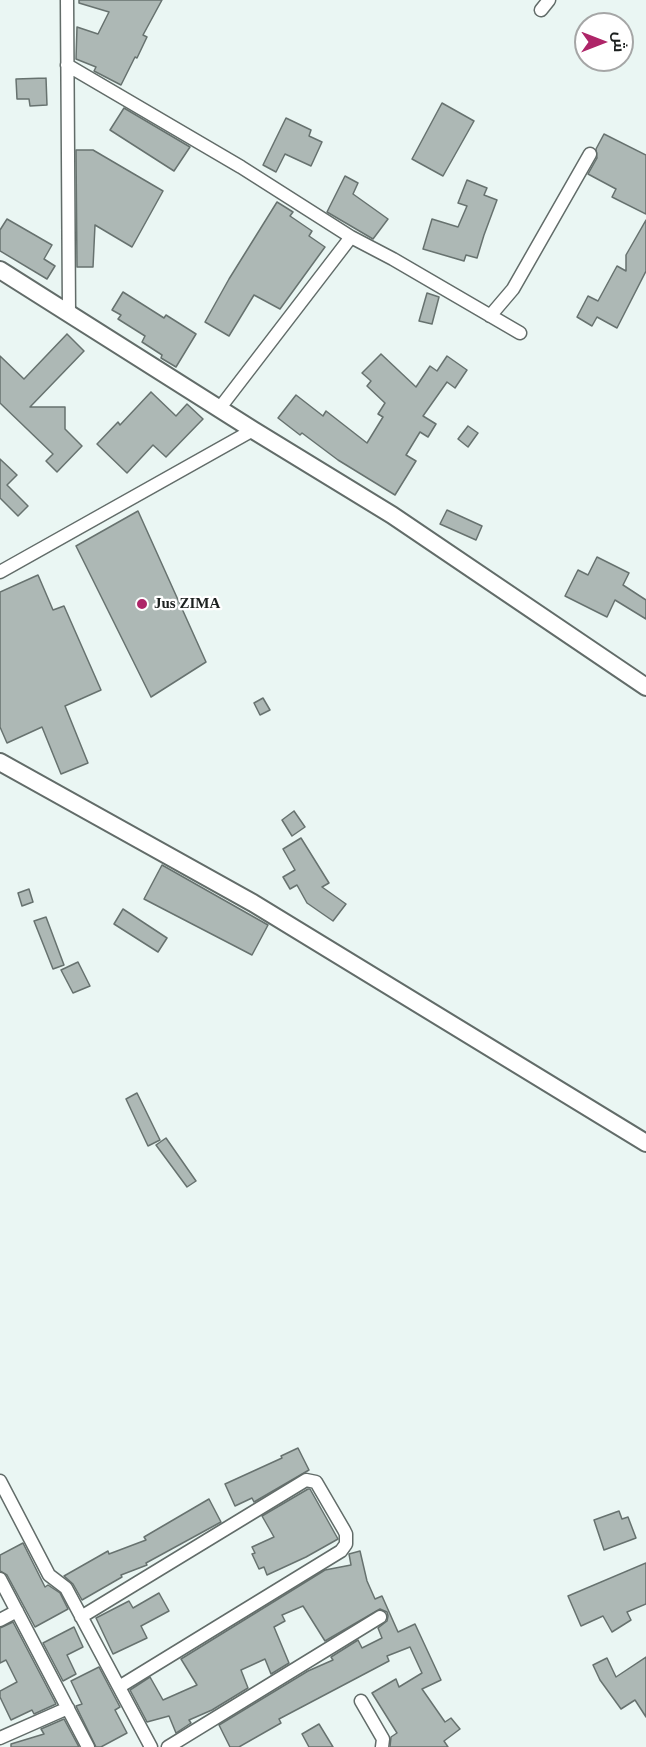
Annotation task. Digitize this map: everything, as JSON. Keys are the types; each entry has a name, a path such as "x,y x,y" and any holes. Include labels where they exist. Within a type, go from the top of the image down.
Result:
{"main road":[{"path":"0,270 219,409 392,515 646,687"},
{"path":"0,762 253,903 646,1143"}],"street":[{"path":"67,0 69,312"},
{"path":"67,65 241,167 351,237 520,333"},
{"path":"490,316 513,290 590,154"},
{"path":"219,409 351,237"},
{"path":"0,572 253,430"},
{"path":"81,1617 306,1480 316,1482 344,1530 346,1544 341,1551 119,1687"},
{"path":"0,1481 48,1575 66,1588 151,1747"},
{"path":"0,1579 88,1747"},
{"path":"0,1620 17,1611"},
{"path":"168,1747 380,1617"},
{"path":"361,1701 380,1744"},
{"path":"0,1738 68,1708"}],"building":[{"path":"79,0 162,0 143,35 147,37 137,58 135,57 121,85 94,71 96,67 76,59 77,27 98,34 109,12 79,3"},
{"path":"46,78 47,105 30,106 29,99 17,99 16,79"},
{"path":"442,103 474,121 443,176 412,159"},
{"path":"124,108 190,147 174,171 110,130"},
{"path":"286,118 311,130 309,136 322,142 311,166 285,154 276,172 263,165"},
{"path":"604,134 646,155 646,214 612,197 616,189 588,174 597,158 596,149"},
{"path":"76,150 93,150 163,191 132,247 95,225 93,267 77,267"},
{"path":"345,176 358,183 353,194 388,219 373,239 327,212"},
{"path":"467,180 487,188 484,195 497,200 477,258 466,255 464,261 423,249 432,219 458,227 467,206 458,203"},
{"path":"277,202 293,212 290,216 312,231 309,236 325,247 280,309 254,295 229,336 205,322"},
{"path":"7,219 52,245 44,259 55,266 47,279 0,251 0,230"},
{"path":"646,220 646,271 617,328 597,317 592,326 577,317 588,296 598,301 617,266 626,271 626,255"},
{"path":"123,292 164,318 166,315 196,334 176,367 142,342 145,336 118,319 121,315 112,310"},
{"path":"427,293 439,297 432,324 419,321"},
{"path":"67,334 84,351 30,407 65,407 65,429 82,446 57,472 46,461 53,454 0,403 0,356 24,379"},
{"path":"381,354 416,387 430,366 437,371 447,356 467,370 455,388 447,382 423,416 436,424 428,437 420,432 406,455 416,461 395,495 338,460 302,433 300,435 278,418 296,395 323,416 326,411 367,443 383,417 378,414 385,403 367,386 371,381 362,373"},
{"path":"151,392 176,416 187,404 203,419 166,457 153,445 127,473 97,444 118,422 120,425"},
{"path":"468,426 478,433 468,447 458,439"},
{"path":"0,459 17,475 7,485 28,506 18,516 0,498"},
{"path":"447,510 482,526 476,540 440,524"},
{"name":"Jus ZIMA","path":"138,511 206,662 151,697 76,546"},
{"path":"597,557 629,573 623,585 646,600 646,619 615,600 607,617 565,596 578,570 588,575"},
{"path":"38,575 53,610 64,606 101,690 65,706 88,763 61,774 42,727 7,743 0,727 0,592"},
{"path":"263,698 270,710 260,715 254,703"},
{"path":"294,811 305,827 292,836 282,820"},
{"path":"301,838 329,883 322,887 346,904 333,921 307,903 297,885 290,889 283,877 295,870 283,849"},
{"path":"162,865 268,925 252,955 144,899"},
{"path":"29,889 33,902 22,906 18,893"},
{"path":"123,909 167,938 158,952 114,924"},
{"path":"46,917 64,965 53,969 34,921"},
{"path":"78,962 90,986 73,993 61,970"},
{"path":"137,1093 160,1140 148,1146 126,1099"},
{"path":"166,1138 196,1181 187,1187 156,1145"},
{"path":"298,1448 309,1470 254,1502 252,1498 235,1506 225,1484 282,1458 281,1456"},
{"path":"308,1489 338,1539 267,1575 264,1567 259,1569 252,1554 255,1553 252,1547 274,1537 262,1516"},
{"path":"209,1499 221,1522 146,1563 147,1565 121,1575 122,1577 82,1600 73,1584 64,1576 108,1551 109,1554 146,1540 144,1537"},
{"path":"619,1511 622,1519 628,1517 636,1538 604,1550 594,1520"},
{"path":"23,1543 45,1587 48,1585 60,1593 68,1609 35,1627 7,1575 0,1571 0,1555"},
{"path":"360,1551 367,1581 375,1599 382,1596 398,1632 415,1624 441,1680 422,1689 445,1722 451,1718 460,1729 444,1741 448,1747 390,1747 391,1737 397,1733 372,1693 396,1679 399,1687 422,1673 410,1647 387,1656 389,1661 279,1719 281,1723 239,1747 230,1747 219,1725 308,1671 333,1660 331,1657 358,1640 362,1648 382,1638 378,1628 387,1621 388,1616 387,1612 380,1609 325,1641 303,1606 282,1615 285,1621 274,1627 289,1663 271,1674 265,1659 241,1670 248,1688 212,1710 189,1720 191,1723 176,1733 169,1716 147,1722 130,1690 150,1677 163,1700 197,1685 181,1659 325,1570 351,1565 349,1554"},
{"path":"646,1563 646,1604 627,1612 631,1620 612,1632 603,1616 581,1626 568,1596"},
{"path":"159,1593 169,1611 141,1626 147,1638 113,1654 96,1618 129,1601 133,1608"},
{"path":"13,1622 56,1704 34,1714 32,1710 11,1720 0,1697 0,1691 17,1682 6,1660 0,1663 0,1628"},
{"path":"74,1627 83,1647 67,1655 76,1674 63,1681 43,1643"},
{"path":"646,1657 646,1717 635,1700 621,1709 600,1680 593,1665 607,1658 616,1677"},
{"path":"99,1667 120,1707 115,1710 127,1733 101,1747 96,1747 76,1706 82,1704 71,1681"},
{"path":"64,1719 79,1747 11,1747 11,1744 44,1734 41,1729"},
{"path":"319,1724 333,1747 309,1747 302,1734"}],"place":[{"name":"Jus ZIMA","path":"142,604"}]}
